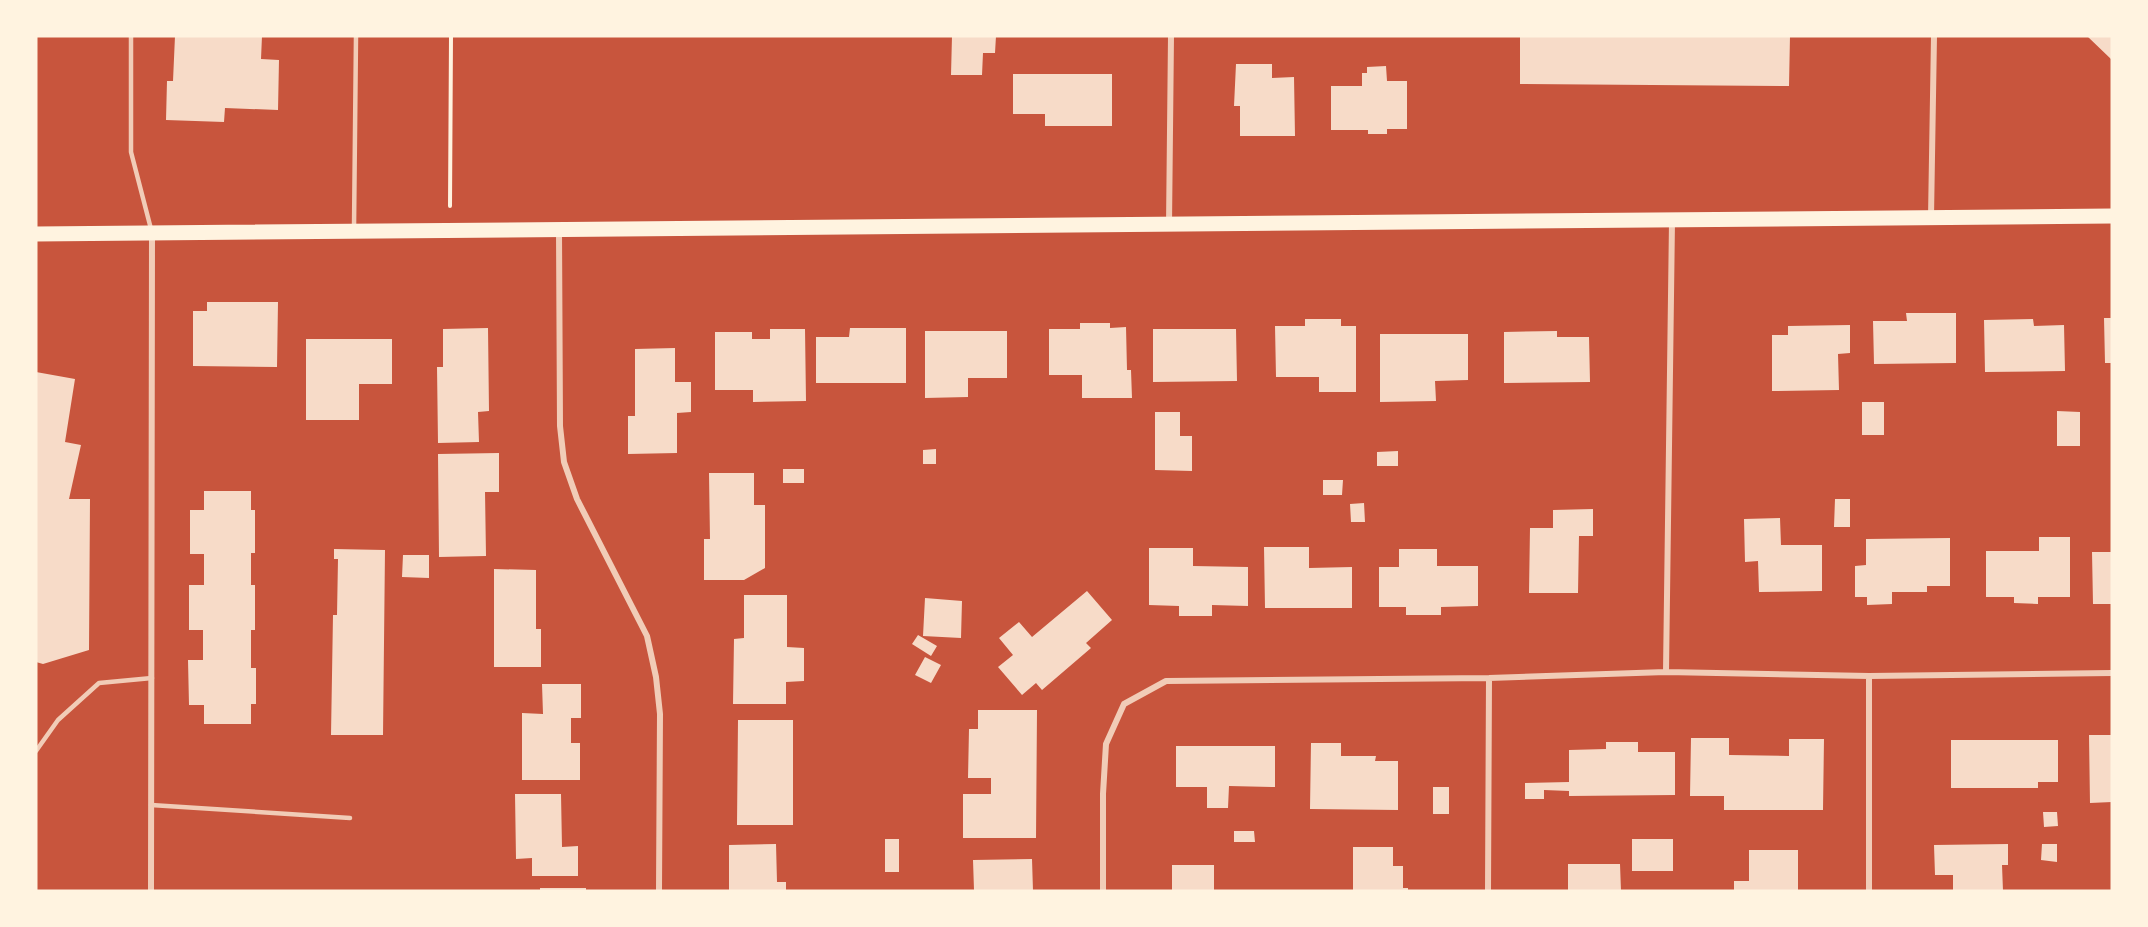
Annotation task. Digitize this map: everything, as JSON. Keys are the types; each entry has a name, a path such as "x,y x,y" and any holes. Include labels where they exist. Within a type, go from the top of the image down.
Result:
{"main road":[{"path":"36,234 2112,216"}],"street":[{"path":"1169,225 1171,36"},
{"path":"1931,218 1934,36"},
{"path":"1666,672 1672,220"},
{"path":"559,229 560,426 564,462 577,499 647,636 656,677 660,714 659,891"},
{"path":"151,891 152,234"},
{"path":"1103,891 1103,794 1106,744 1124,704 1166,681 1489,678 1666,672 1869,676 2112,672"},
{"path":"1869,676 1869,891"},
{"path":"1488,891 1489,678"}],"lane":[{"path":"131,36 131,152 152,234"},
{"path":"354,232 356,36"},
{"path":"36,751 58,720 99,683 152,678"},
{"path":"151,805 350,818"}],"path":[{"path":"449,230 451,36"}],"building":[{"path":"175,36 262,36 261,59 279,60 278,110 225,108 224,122 166,120 167,81 173,81"},
{"path":"952,36 996,36 995,53 983,53 982,75 951,75"},
{"path":"1520,36 1790,36 1789,86 1520,84"},
{"path":"2087,36 2112,36 2112,60"},
{"path":"1236,64 1272,64 1272,78 1294,77 1295,136 1240,136 1240,106 1234,106"},
{"path":"1386,66 1387,81 1407,81 1407,129 1387,129 1387,134 1368,134 1368,130 1331,130 1331,86 1362,86 1362,73 1367,73 1367,67"},
{"path":"1013,74 1112,74 1112,126 1045,126 1045,114 1013,114"},
{"path":"207,302 278,302 277,367 193,366 193,311 207,311"},
{"path":"1906,313 1956,313 1956,363 1874,364 1873,321 1907,321"},
{"path":"2104,318 2112,318 2112,363 2105,363"},
{"path":"1305,319 1341,319 1341,326 1356,326 1356,392 1319,392 1319,377 1276,377 1275,326 1305,326"},
{"path":"2033,319 2034,326 2064,325 2065,371 1985,372 1984,320"},
{"path":"1080,323 1110,323 1110,328 1126,327 1127,370 1131,370 1132,398 1082,398 1082,375 1049,375 1049,329 1080,329"},
{"path":"1850,325 1850,353 1838,354 1839,390 1772,391 1772,335 1788,335 1788,326"},
{"path":"488,328 489,411 478,412 479,442 438,443 437,367 443,367 443,329"},
{"path":"850,328 906,328 906,383 816,383 816,337 849,337"},
{"path":"770,329 805,329 806,401 753,402 753,390 715,390 715,332 752,332 752,339 770,339"},
{"path":"1153,329 1236,329 1237,381 1153,382"},
{"path":"925,331 1007,331 1007,378 968,378 968,397 925,398"},
{"path":"1557,331 1557,337 1589,337 1590,382 1504,383 1504,332"},
{"path":"1380,334 1468,334 1468,380 1435,381 1436,401 1380,402"},
{"path":"306,339 392,339 392,384 359,384 359,420 306,420"},
{"path":"675,348 675,382 691,382 691,412 677,413 677,453 628,454 628,416 635,416 635,349"},
{"path":"36,372 75,379 65,442 81,445 69,499 90,499 89,650 43,664 36,662"},
{"path":"1862,402 1884,402 1884,435 1862,435"},
{"path":"2057,411 2080,412 2080,446 2057,446"},
{"path":"1155,412 1180,412 1180,436 1192,436 1192,471 1155,470"},
{"path":"936,449 936,464 923,464 923,450"},
{"path":"1398,451 1398,466 1377,466 1377,452"},
{"path":"499,453 499,492 485,492 486,556 439,557 438,454"},
{"path":"783,469 804,469 804,483 783,483"},
{"path":"709,473 754,473 754,505 765,505 765,568 744,580 704,580 704,539 710,539"},
{"path":"1323,480 1343,480 1342,495 1323,495"},
{"path":"204,491 251,491 251,510 255,510 255,553 251,553 251,585 255,585 255,630 251,630 251,668 256,668 256,704 251,704 251,724 204,724 204,705 189,705 188,660 203,660 203,630 189,630 189,585 204,585 204,554 190,554 190,510 204,510"},
{"path":"1835,499 1850,499 1850,527 1834,527"},
{"path":"1364,503 1365,522 1351,522 1350,504"},
{"path":"1593,509 1593,536 1579,536 1578,593 1529,593 1530,528 1553,528 1553,510"},
{"path":"1780,518 1781,545 1822,545 1822,591 1759,592 1758,561 1745,562 1744,519"},
{"path":"2039,537 2070,537 2070,597 2038,597 2038,604 2014,603 2014,597 1986,597 1986,551 2039,551"},
{"path":"1950,538 1950,586 1927,586 1927,592 1892,592 1892,604 1867,605 1867,597 1855,597 1855,566 1866,565 1866,539"},
{"path":"1264,547 1309,547 1309,568 1352,567 1352,608 1265,608"},
{"path":"1149,548 1193,548 1193,566 1248,567 1248,606 1212,605 1212,616 1179,616 1179,606 1149,605"},
{"path":"334,549 385,550 383,735 331,735 333,615 337,615 338,559 334,559"},
{"path":"1399,549 1437,549 1437,566 1478,566 1478,606 1441,607 1441,615 1406,615 1406,607 1379,607 1379,567 1399,567"},
{"path":"2092,552 2112,552 2112,604 2093,604"},
{"path":"403,555 429,555 429,578 402,577"},
{"path":"494,569 536,570 536,629 541,629 541,667 494,667"},
{"path":"1087,591 1112,620 1086,643 1091,648 1042,690 1036,683 1022,695 998,667 1013,655 999,638 1019,622 1032,637"},
{"path":"744,595 787,595 787,647 804,648 804,681 786,682 786,704 733,704 734,639 744,638"},
{"path":"925,598 962,601 961,638 923,636"},
{"path":"918,635 937,646 931,656 912,644"},
{"path":"925,657 941,665 931,683 915,675"},
{"path":"542,684 581,684 581,718 571,718 571,743 580,743 580,780 522,780 522,713 543,714"},
{"path":"978,710 1037,710 1036,838 963,838 963,794 991,794 991,778 968,778 969,729 978,729"},
{"path":"738,720 793,720 793,825 737,825"},
{"path":"2089,735 2112,735 2112,802 2090,803"},
{"path":"1691,738 1729,738 1729,755 1789,756 1789,739 1824,739 1823,810 1724,810 1724,796 1690,796"},
{"path":"1951,740 2058,740 2058,782 2038,782 2038,788 1951,788"},
{"path":"1606,742 1638,742 1638,752 1675,752 1675,795 1569,796 1569,791 1544,790 1544,799 1525,799 1525,783 1569,782 1569,750 1606,749"},
{"path":"1311,743 1341,743 1341,756 1376,756 1375,761 1398,761 1398,810 1310,809"},
{"path":"1176,746 1275,746 1275,787 1229,786 1228,808 1207,808 1207,787 1176,787"},
{"path":"1433,787 1449,787 1449,814 1433,814"},
{"path":"515,794 561,794 562,847 578,846 578,876 532,876 532,858 516,859"},
{"path":"2043,812 2057,812 2058,826 2044,827"},
{"path":"1234,831 1254,831 1255,842 1234,842"},
{"path":"885,839 899,839 899,872 885,872"},
{"path":"1632,839 1673,839 1673,871 1632,871"},
{"path":"776,844 777,882 786,882 786,891 729,891 729,845"},
{"path":"2008,844 2008,865 2002,865 2003,891 1953,891 1953,875 1935,875 1934,845"},
{"path":"2042,844 2057,844 2057,862 2041,860"},
{"path":"1353,847 1393,847 1393,866 1403,866 1403,888 1408,888 1408,891 1353,891"},
{"path":"1749,850 1798,850 1798,891 1734,891 1734,881 1749,881"},
{"path":"1032,859 1033,891 974,890 973,860"},
{"path":"1568,864 1620,864 1621,891 1568,891"},
{"path":"1172,865 1214,865 1214,891 1172,891"},
{"path":"540,888 586,888 586,891 540,891"}]}
